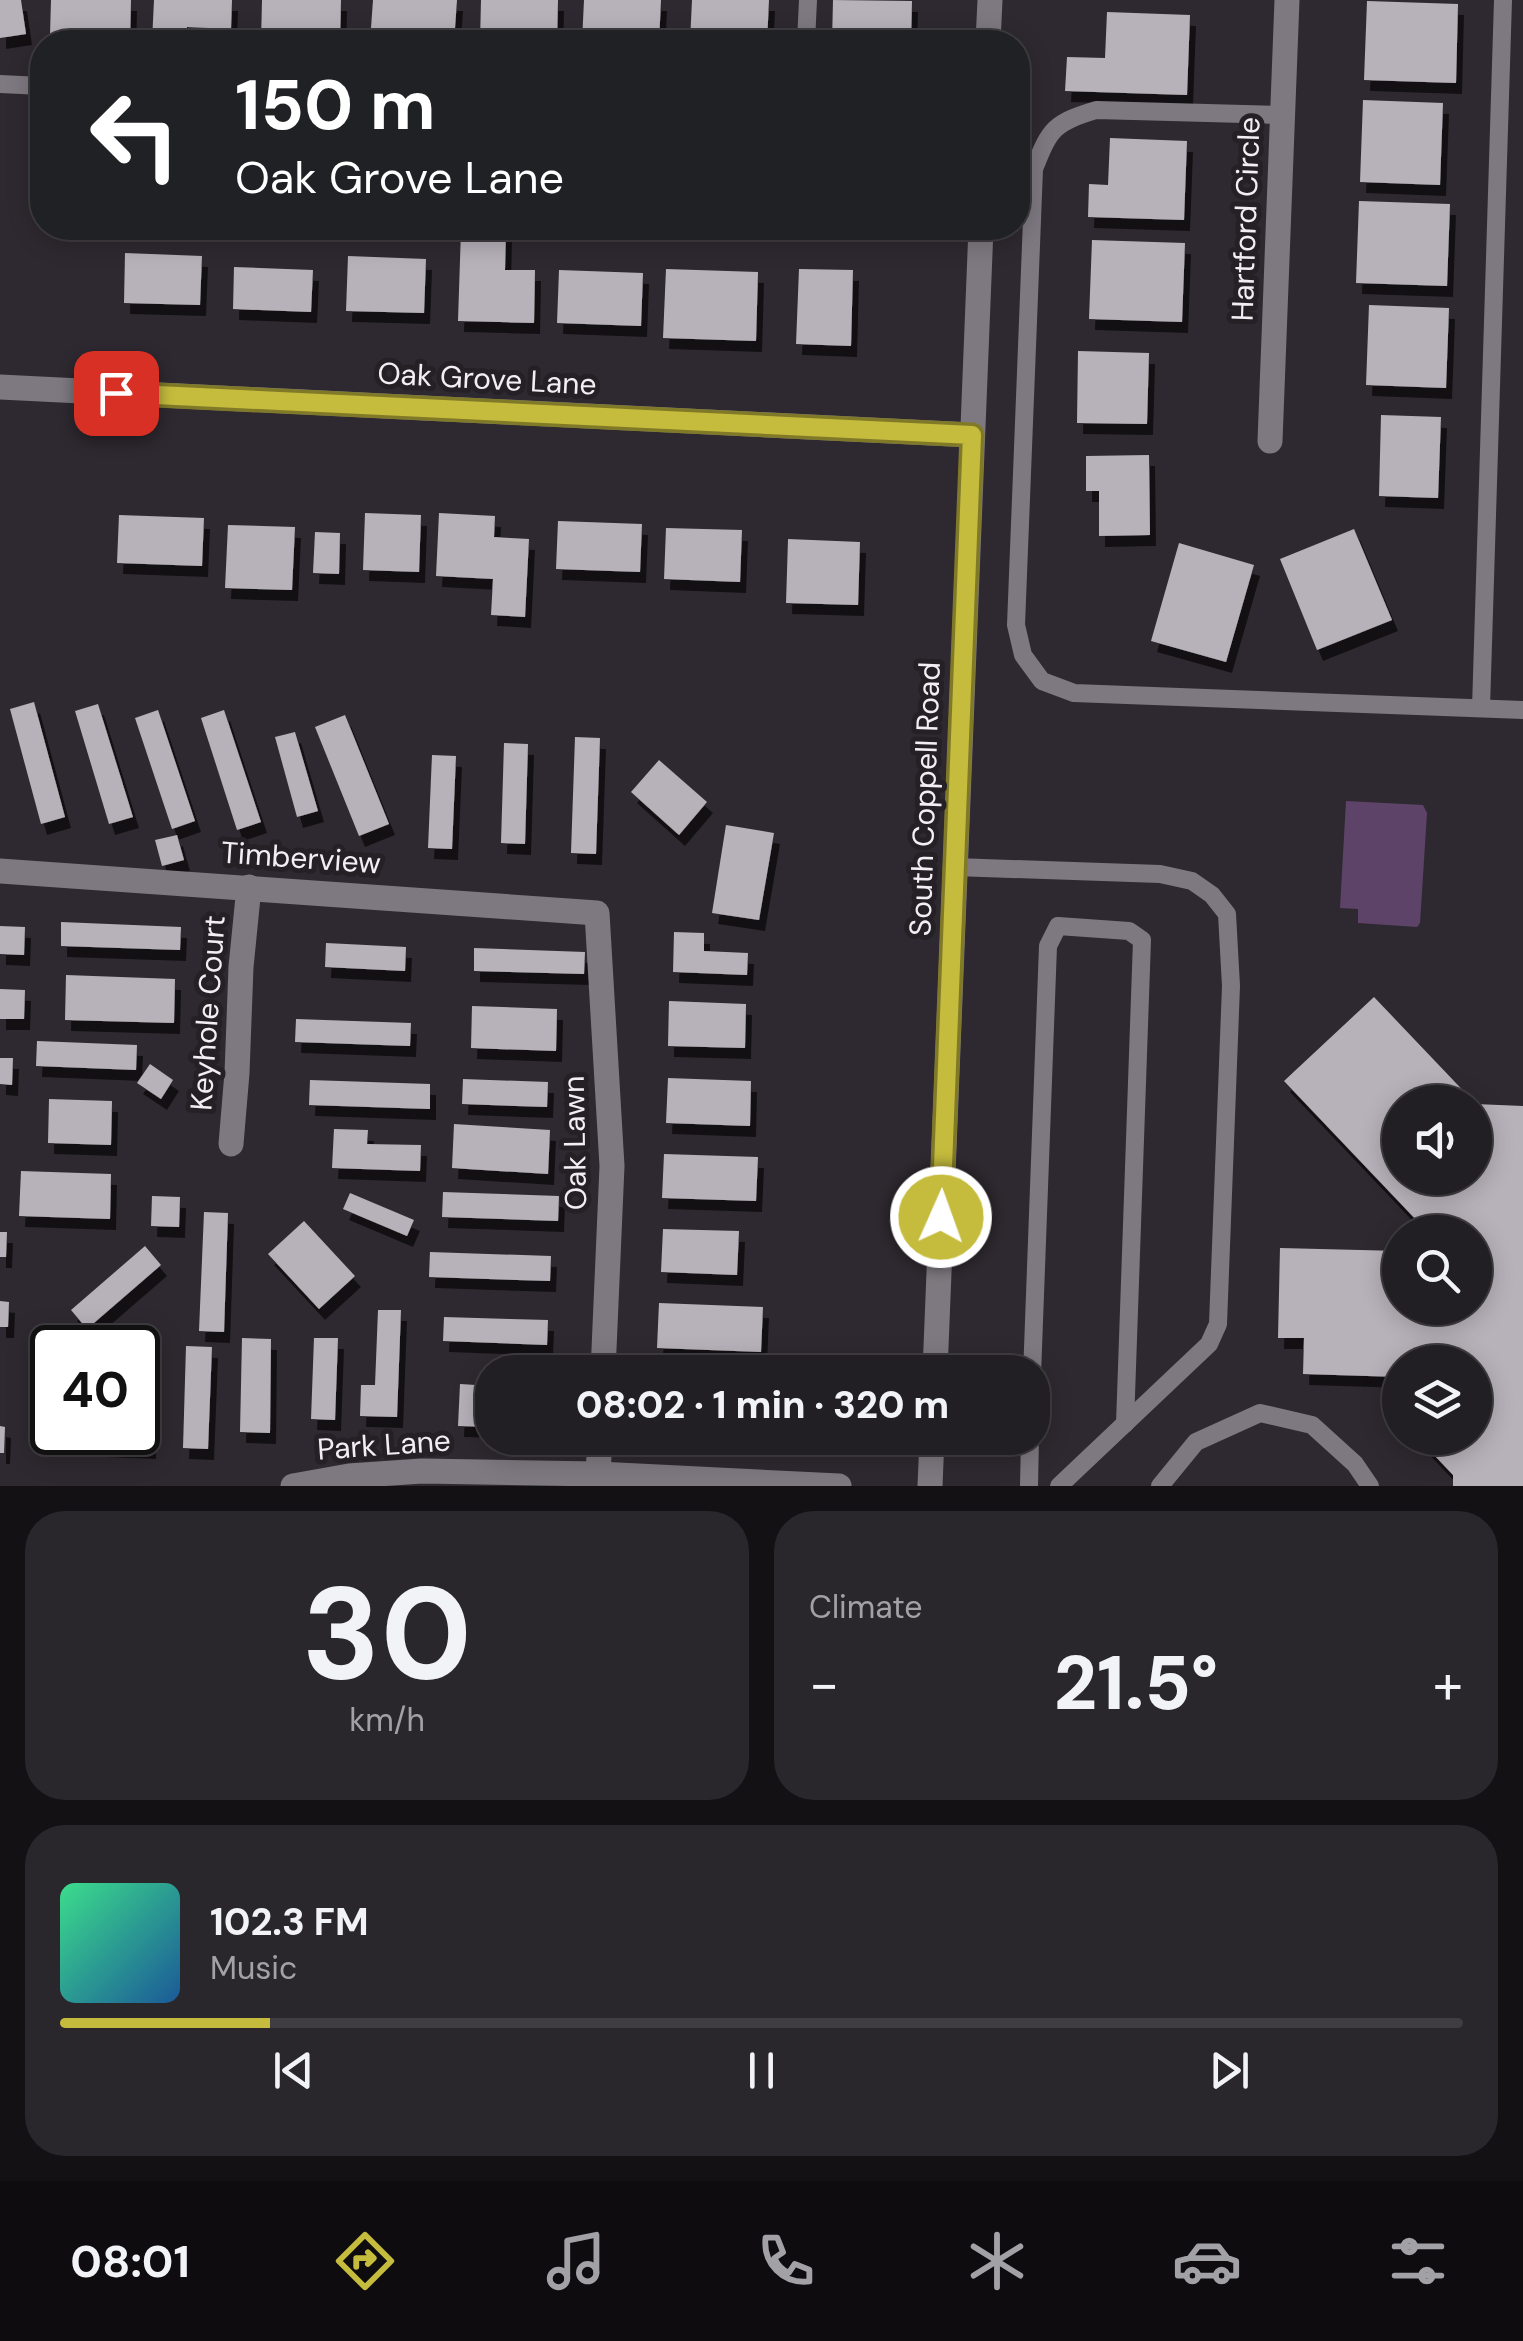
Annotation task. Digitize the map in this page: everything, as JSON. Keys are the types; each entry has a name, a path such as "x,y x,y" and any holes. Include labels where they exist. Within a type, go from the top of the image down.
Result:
{"street":[{"path":"989,30 990,0"},
{"name":"Hartford Circle","path":"1270,440 1287,0"},
{"name":"South Coppell Road","path":"936,1355 980,240"},
{"name":"Oak Grove Lane","path":"0,387 972,435"},
{"name":"Timberview","path":"0,871 597,913"},
{"name":"Keyhole Court","path":"231,1144 240,967 250,887"},
{"name":"Oak Lawn","path":"597,913 612,1166 604,1355"},
{"path":"598,1474 599,1455"},
{"path":"930,1486 931,1455"},
{"name":"Park Lane","path":"293,1486 349,1476 422,1471 598,1474 839,1486"}],"lane":[{"path":"807,30 808,0"},
{"path":"1482,708 1503,0"},
{"path":"0,84 30,85"},
{"path":"1283,116 1096,110 1067,118 1046,138 1034,169 1016,625 1023,655 1042,680 1074,693 1523,710"},
{"path":"954,867 1160,874 1192,880 1212,895 1227,914 1231,986 1218,1324 1209,1344 1059,1486"},
{"path":"1033,1355 1048,946 1058,926 1129,930 1142,940 1125,1424"},
{"path":"1160,1486 1196,1442 1260,1413 1312,1424 1355,1464 1370,1486"},
{"path":"1028,1486 1029,1455"}],"shaded area":[{"path":"1346,801 1423,805 1427,813 1417,927 1358,923 1358,909 1340,908"}],"building":[{"path":"0,0 21,0 26,34 0,38"},
{"path":"51,0 131,0 130,30 50,30"},
{"path":"154,0 232,0 231,29 153,30"},
{"path":"262,0 341,0 340,30 261,30"},
{"path":"373,0 457,0 455,30 371,30"},
{"path":"481,0 558,0 557,30 480,30"},
{"path":"584,0 661,0 660,30 583,30"},
{"path":"692,0 769,0 768,30 691,30"},
{"path":"833,0 912,1 911,30 832,30"},
{"path":"1367,1 1458,4 1456,83 1364,80"},
{"path":"1107,12 1190,15 1187,95 1065,91 1067,57 1105,58"},
{"path":"1363,100 1443,103 1440,185 1360,182"},
{"path":"1110,138 1187,141 1184,220 1088,217 1089,184 1108,185"},
{"path":"1359,201 1450,204 1447,286 1356,283"},
{"path":"461,240 506,240 505,270 535,270 534,323 458,321"},
{"path":"1092,240 1185,243 1182,322 1089,319"},
{"path":"125,253 202,256 200,305 124,303"},
{"path":"348,256 426,259 424,313 346,311"},
{"path":"234,267 313,270 311,312 233,309"},
{"path":"666,269 758,272 756,341 663,338"},
{"path":"799,269 853,270 851,346 796,344"},
{"path":"559,270 643,273 641,326 557,323"},
{"path":"1369,305 1449,308 1446,388 1366,385"},
{"path":"1078,351 1149,353 1147,424 1077,423"},
{"path":"1381,415 1441,417 1438,498 1379,496"},
{"path":"1149,455 1150,535 1099,536 1099,491 1086,491 1086,456"},
{"path":"365,513 421,515 419,572 363,570"},
{"path":"439,513 495,516 494,537 529,539 525,617 491,615 493,579 436,576"},
{"path":"119,515 204,518 202,566 117,563"},
{"path":"558,521 642,524 640,572 556,569"},
{"path":"228,525 295,527 292,590 225,588"},
{"path":"666,528 742,530 740,582 664,579"},
{"path":"1354,529 1392,620 1317,650 1280,559"},
{"path":"315,532 340,533 339,574 313,573"},
{"path":"788,539 860,542 858,605 786,603"},
{"path":"1179,543 1254,565 1226,662 1151,641"},
{"path":"34,702 65,817 41,824 10,709"},
{"path":"98,704 133,817 109,824 75,711"},
{"path":"158,710 195,821 172,829 135,718"},
{"path":"224,710 261,822 237,830 201,718"},
{"path":"345,715 389,824 359,836 315,727"},
{"path":"295,732 318,811 297,817 275,737"},
{"path":"575,737 600,738 596,854 571,853"},
{"path":"504,743 528,744 525,844 501,843"},
{"path":"432,755 456,756 452,849 428,848"},
{"path":"659,760 707,802 679,835 631,792"},
{"path":"726,825 774,833 759,920 712,913"},
{"path":"177,835 184,860 162,866 155,840"},
{"path":"61,922 181,927 180,950 61,946"},
{"path":"0,926 25,927 24,955 0,954"},
{"path":"674,932 704,933 704,951 748,953 747,975 673,972"},
{"path":"326,943 406,947 405,971 325,967"},
{"path":"474,948 585,952 584,974 474,971"},
{"path":"66,975 175,979 174,1023 65,1020"},
{"path":"0,989 25,990 24,1019 0,1019"},
{"path":"1374,997 1458,1085 1382,1085 1382,1184 1284,1081"},
{"path":"669,1001 746,1004 745,1048 668,1046"},
{"path":"472,1006 557,1009 556,1051 471,1048"},
{"path":"296,1019 411,1023 410,1046 295,1042"},
{"path":"37,1041 137,1045 136,1070 36,1066"},
{"path":"0,1058 13,1058 12,1085 0,1084"},
{"path":"150,1064 173,1080 161,1099 137,1083"},
{"path":"668,1078 751,1081 750,1126 666,1123"},
{"path":"463,1079 548,1082 547,1107 462,1104"},
{"path":"310,1080 430,1084 430,1109 309,1105"},
{"path":"49,1099 112,1101 111,1145 48,1143"},
{"path":"1492,1105 1523,1106 1523,1486 1453,1486 1453,1475 1434,1455 1492,1455 1492,1345 1382,1345 1382,1376 1303,1374 1304,1338 1278,1338 1280,1248 1382,1251 1382,1325 1492,1325 1492,1215 1412,1215 1392,1195 1492,1195"},
{"path":"454,1124 550,1130 548,1174 452,1168"},
{"path":"334,1129 368,1130 367,1144 421,1145 420,1171 332,1168"},
{"path":"664,1154 758,1157 756,1201 662,1198"},
{"path":"21,1171 111,1174 110,1219 19,1216"},
{"path":"443,1192 559,1196 558,1221 442,1217"},
{"path":"350,1193 414,1220 407,1236 343,1209"},
{"path":"152,1196 180,1197 179,1227 151,1226"},
{"path":"204,1212 228,1213 224,1332 199,1331"},
{"path":"304,1221 355,1276 319,1309 268,1254"},
{"path":"663,1229 739,1231 737,1275 661,1272"},
{"path":"0,1232 7,1232 6,1257 0,1257"},
{"path":"145,1246 161,1265 92,1325 84,1325 71,1310"},
{"path":"430,1252 551,1256 550,1281 429,1277"},
{"path":"0,1301 9,1302 8,1327 0,1327"},
{"path":"659,1303 763,1307 761,1352 657,1348"},
{"path":"378,1310 401,1310 397,1417 360,1416 361,1385 375,1385"},
{"path":"444,1317 548,1320 547,1345 443,1341"},
{"path":"242,1338 271,1339 270,1433 240,1432"},
{"path":"314,1338 338,1338 335,1420 311,1419"},
{"path":"186,1346 212,1347 208,1449 183,1448"},
{"path":"460,1384 475,1385 475,1426 458,1426"},
{"path":"0,1426 5,1427 4,1453 0,1453"}],"route":[{"path":"116,393 972,435 941,1217"}]}
